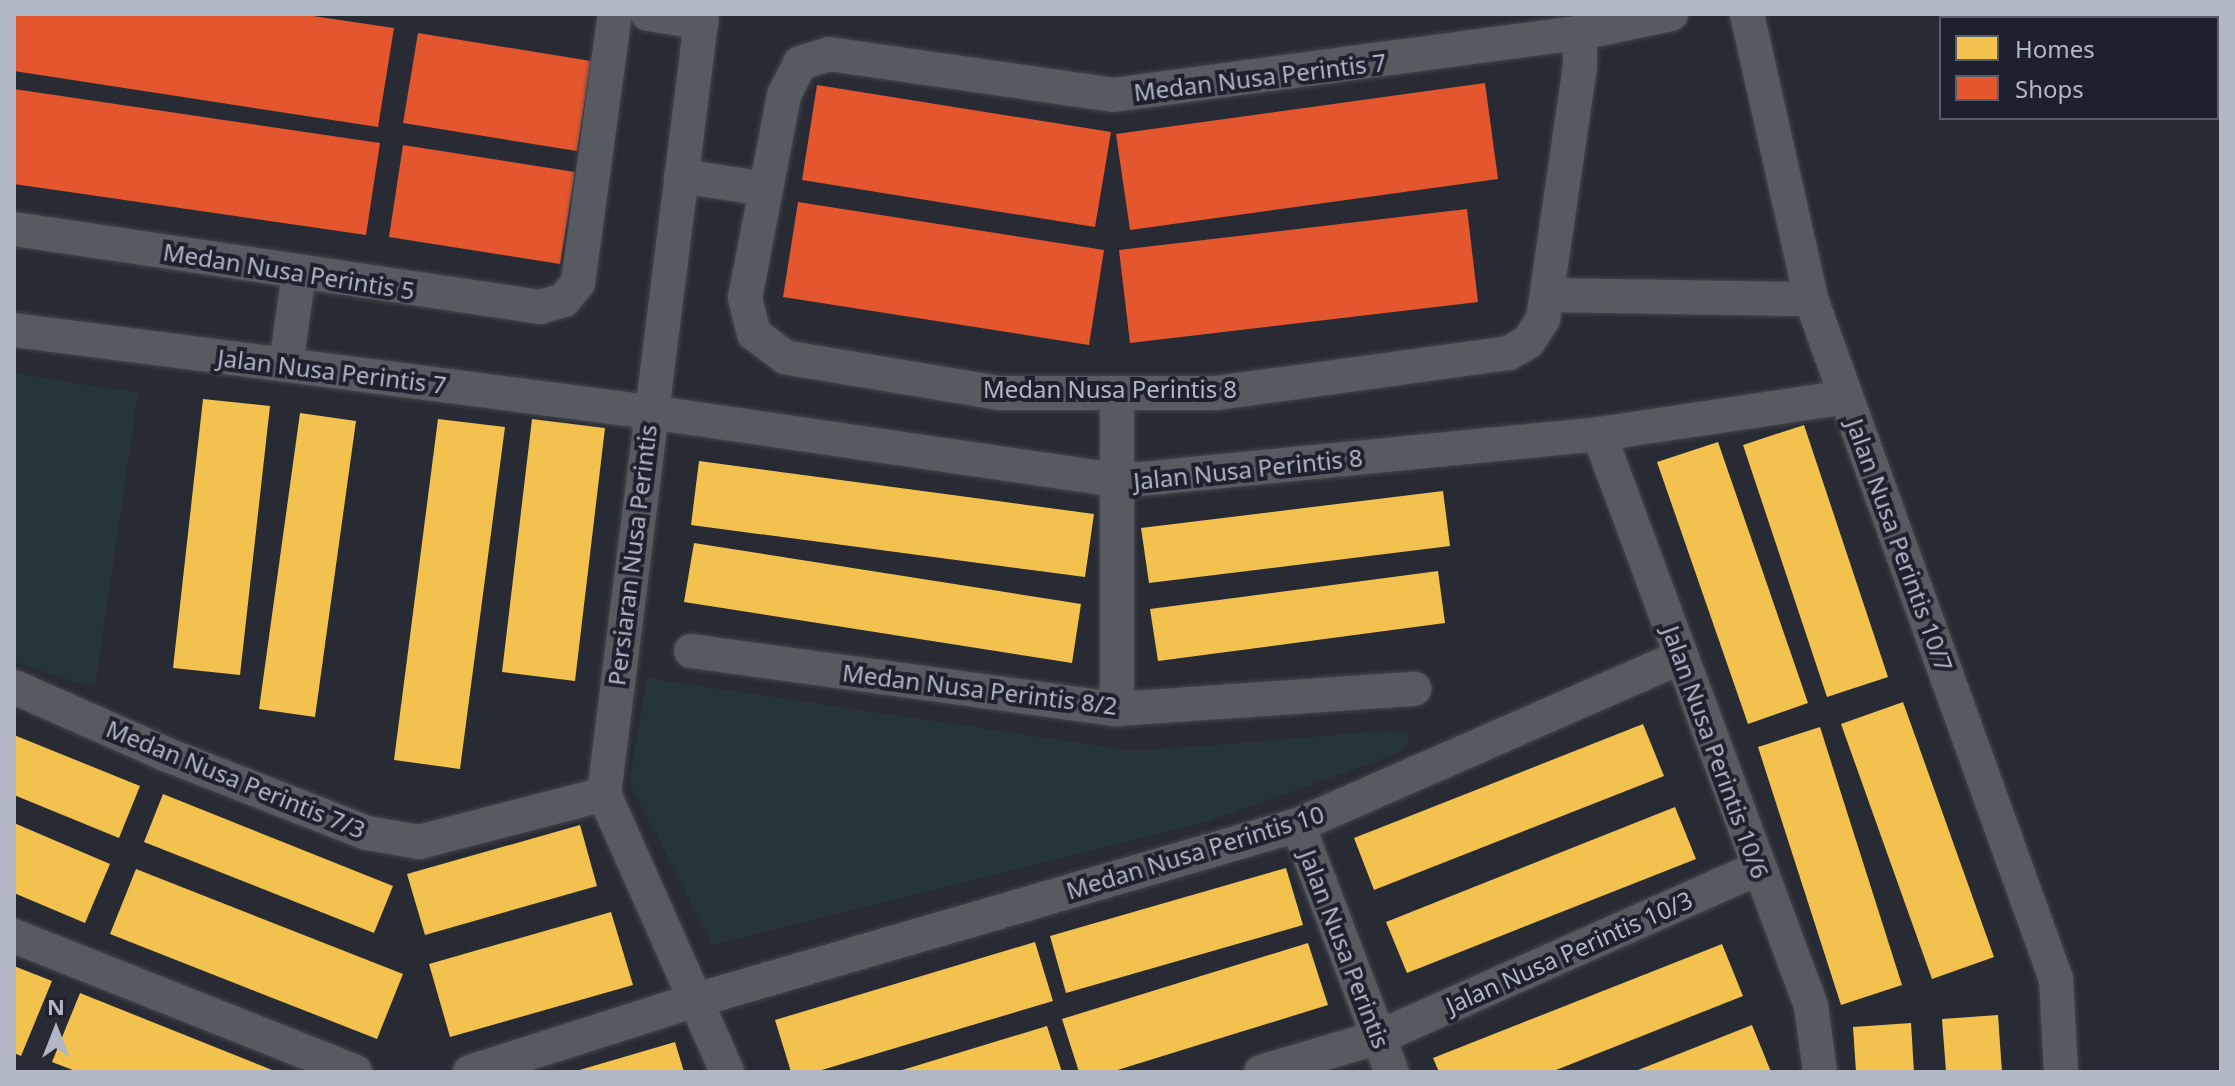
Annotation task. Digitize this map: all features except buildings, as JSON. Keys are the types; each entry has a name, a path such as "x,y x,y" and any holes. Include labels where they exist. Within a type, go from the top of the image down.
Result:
{"street":[{"name":"Medan Nusa Perintis 5","path":"14,229 540,307 564,300 578,283 615,14"},
{"path":"648,14 701,18"},
{"path":"1671,14 1580,33 1580,66 1545,307 1811,299"},
{"name":"Jalan Nusa Perintis 10/7","path":"1747,14 1811,299 2056,979 2061,1072"},
{"name":"Persiaran Nusa Perintis","path":"604,794 701,18"},
{"name":"Medan Nusa Perintis 7","path":"766,189 784,95 800,63 829,54 1113,95 1580,33"},
{"path":"681,176 766,189"},
{"name":"Medan Nusa Perintis 8","path":"766,189 745,298 754,334 785,357 999,393 1216,393 1509,353 1528,342 1545,307"},
{"path":"286,365 299,273"},
{"name":"Jalan Nusa Perintis 7","path":"14,330 650,412"},
{"path":"1117,393 1121,481 1117,709"},
{"name":"Jalan Nusa Perintis 8","path":"650,412 1121,481 1599,434 1846,397"},
{"name":"Jalan Nusa Perintis 10/6","path":"1599,434 1811,1006 1820,1072"},
{"name":"Medan Nusa Perintis 8/2","path":"691,651 1117,709 1414,689"},
{"name":"Medan Nusa Perintis 10","path":"470,1072 693,1001 1298,825 1681,657"},
{"name":"Medan Nusa Perintis 7/3","path":"14,687 165,754 367,833 419,842 604,794"},
{"path":"604,794 727,1072"},
{"name":"Jalan Nusa Perintis","path":"1298,825 1392,1072"},
{"name":"Jalan Nusa Perintis 10/3","path":"1261,1072 1379,1037 1758,868"},
{"path":"14,936 355,1072"}],"shaded area":[{"path":"14,373 138,393 95,688 14,662"},
{"path":"647,678 1135,751 1387,731 1405,733 1410,741 1402,751 1378,761 1207,822 713,945 629,782"}]}
